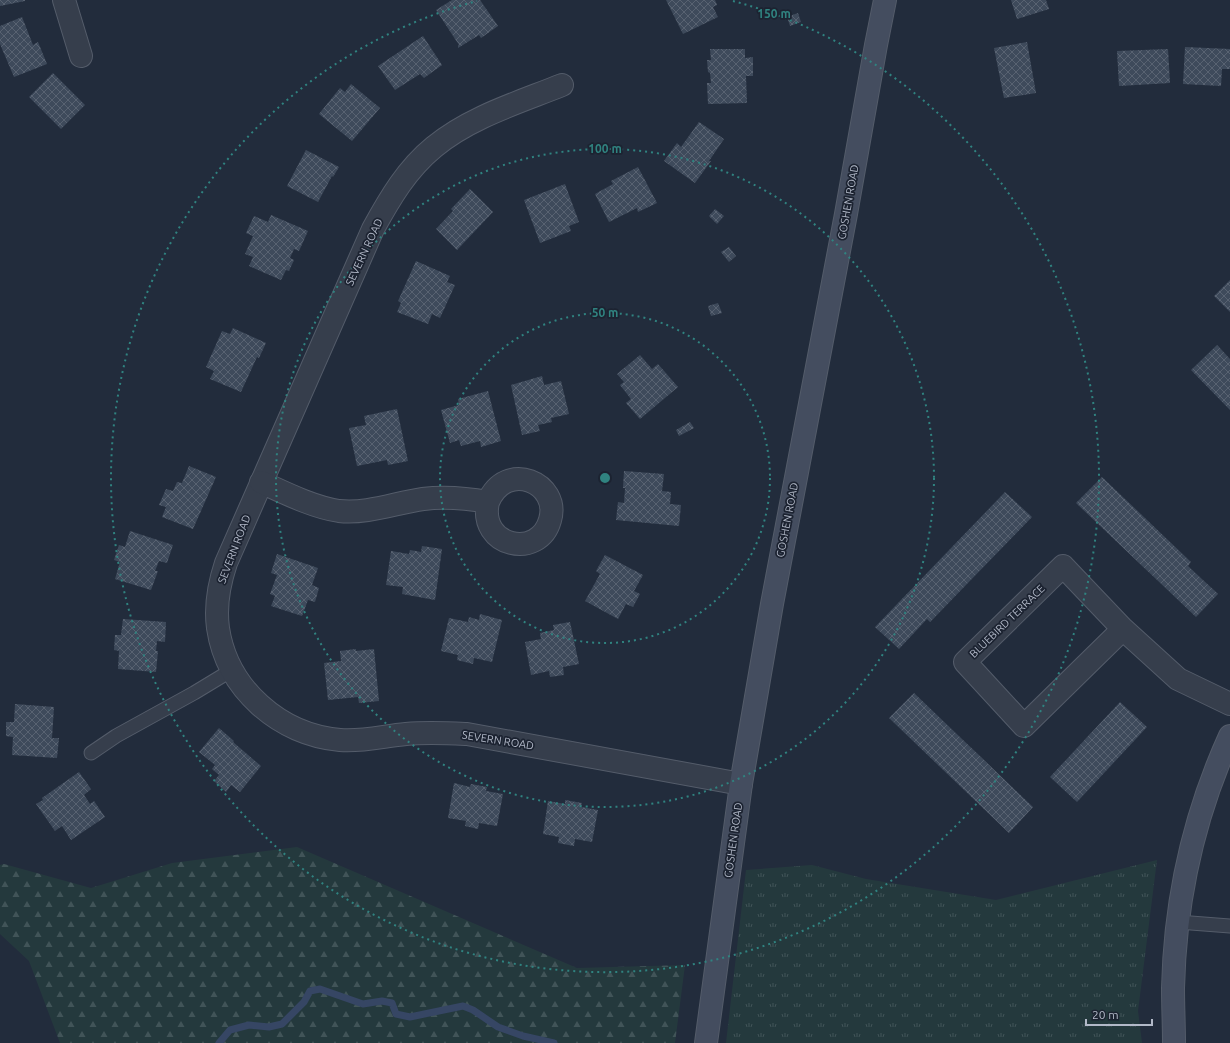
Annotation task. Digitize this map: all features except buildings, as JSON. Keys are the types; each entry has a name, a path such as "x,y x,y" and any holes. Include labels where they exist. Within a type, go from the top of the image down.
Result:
{"street":[{"path":"64,0 80,56"},
{"name":"GOSHEN ROAD","path":"707,1035 741,784 773,596 885,0"},
{"name":"SEVERN ROAD","path":"562,85 480,118 451,134 434,146 423,157 396,189 373,229 226,563 218,596 218,628 232,670 239,682 249,694 265,710 282,722 303,732 321,738 363,740 406,734 435,732 467,734 741,784"},
{"path":"261,482 291,496 339,511 372,510 423,499 448,497 488,502"},
{"name":"BLUEBIRD TERRACE","path":"1123,629 1024,726 965,662 1063,566 1123,629 1178,679 1230,704"},
{"path":"1174,1043 1174,987 1178,922 1185,876 1195,832 1212,779 1230,736"}],"lane":[{"path":"91,754 116,736 232,670"},
{"path":"1178,922 1230,926"}],"green space":[{"path":"297,847 577,968 685,965 675,1043 60,1043 29,961 0,934 0,865 4,864 91,888 172,863"},
{"path":"1157,860 1138,1011 1142,1043 726,1043 746,870 812,865 866,879 996,900"}],"waterway":[{"path":"219,1043 230,1030 249,1025 269,1027 282,1024 304,1002 310,991 320,989 363,1004 382,1001 392,1003 396,1014 410,1017 463,1006 473,1010 498,1027 523,1036 554,1043"}]}
